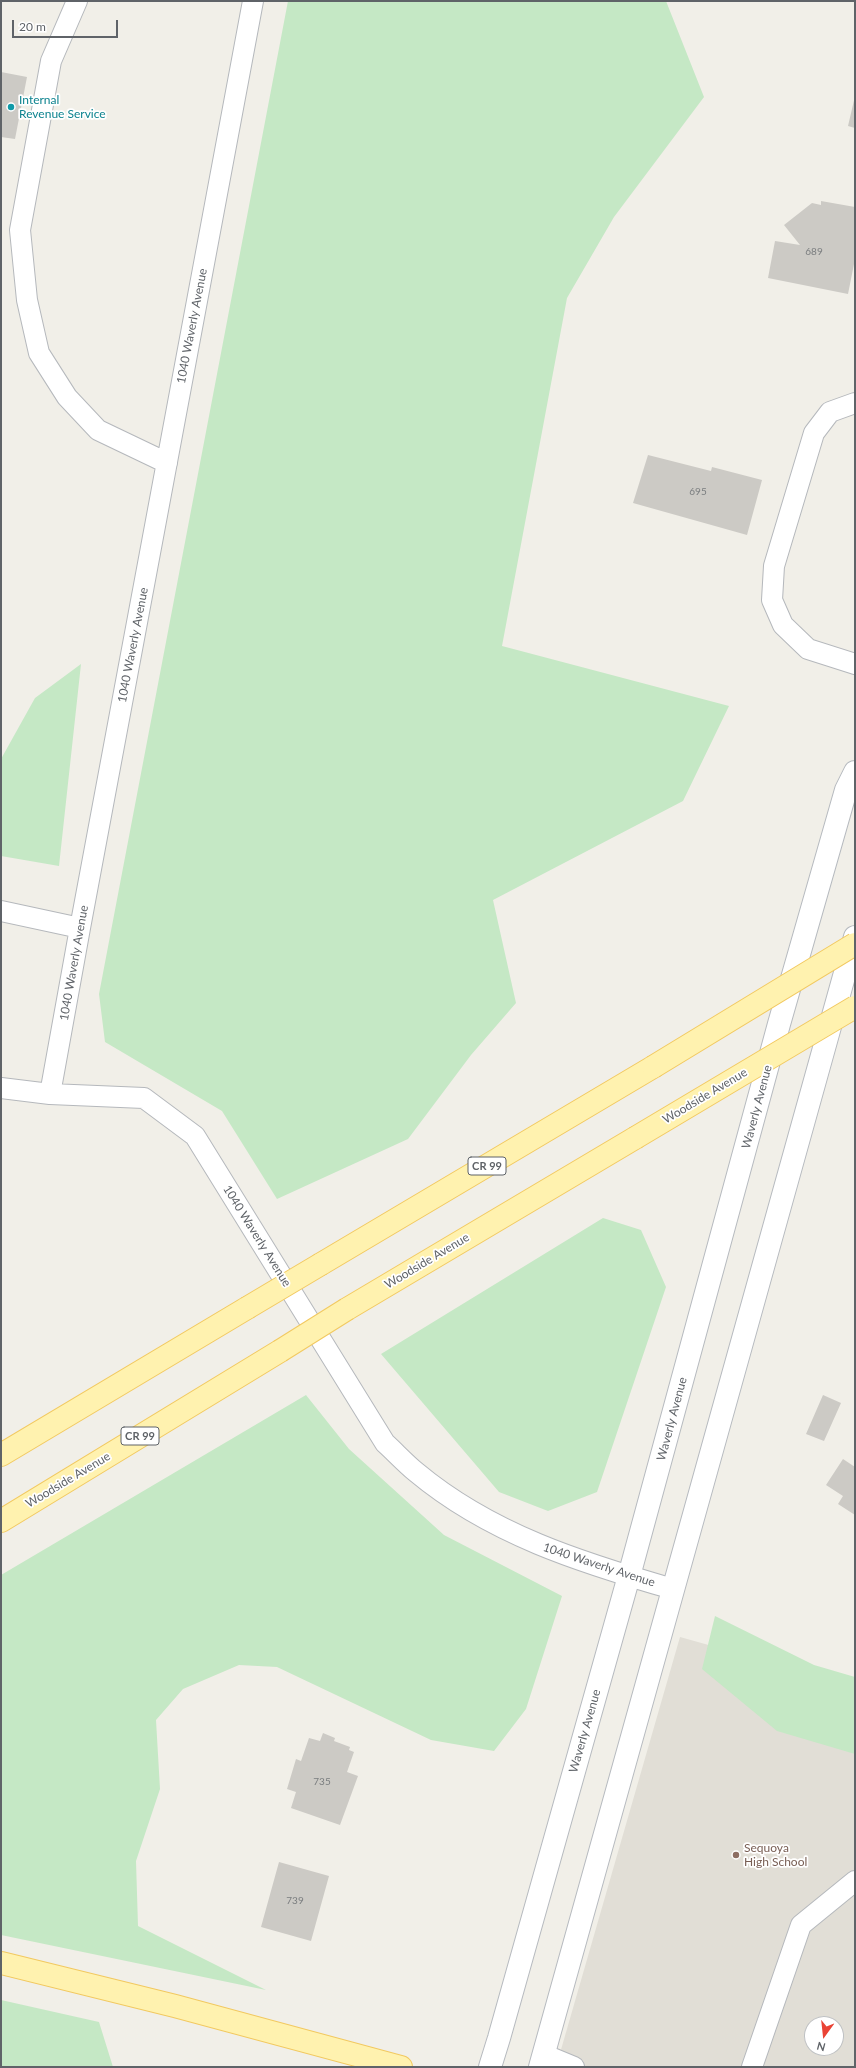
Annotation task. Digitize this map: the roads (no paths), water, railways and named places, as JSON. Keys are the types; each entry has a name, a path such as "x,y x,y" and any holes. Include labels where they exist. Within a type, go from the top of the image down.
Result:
{"main road":[{"name":"Waverly Avenue","path":"490,2067 629,1576 779,1024 846,790 855,772"},
{"path":"542,2061 855,937"},
{"name":"CR 99","path":"1,1455 652,1067 855,944"},
{"name":"Woodside Avenue","path":"1,1521 347,1309 855,1007"},
{"path":"1,1963 95,1985 401,2067"}],"lane":[{"path":"77,1 51,61 20,230 27,300 39,353 67,397 98,430 167,463"},
{"name":"1040 Waverly Avenue","path":"253,1 50,1094 144,1098 195,1136 385,1443 415,1472 449,1498 484,1520 567,1556 673,1589"},
{"path":"855,403 830,412 814,433 774,566 772,600 783,625 808,649 855,664"},
{"path":"1,911 80,928"},
{"path":"1,1088 50,1094"},
{"path":"752,2067 801,1925 855,1881"},
{"path":"542,2061 574,2067"}],"place":[{"name":"Internal Revenue Service","path":"11,107"},
{"name":"Sequoya High School","path":"736,1855"}]}
